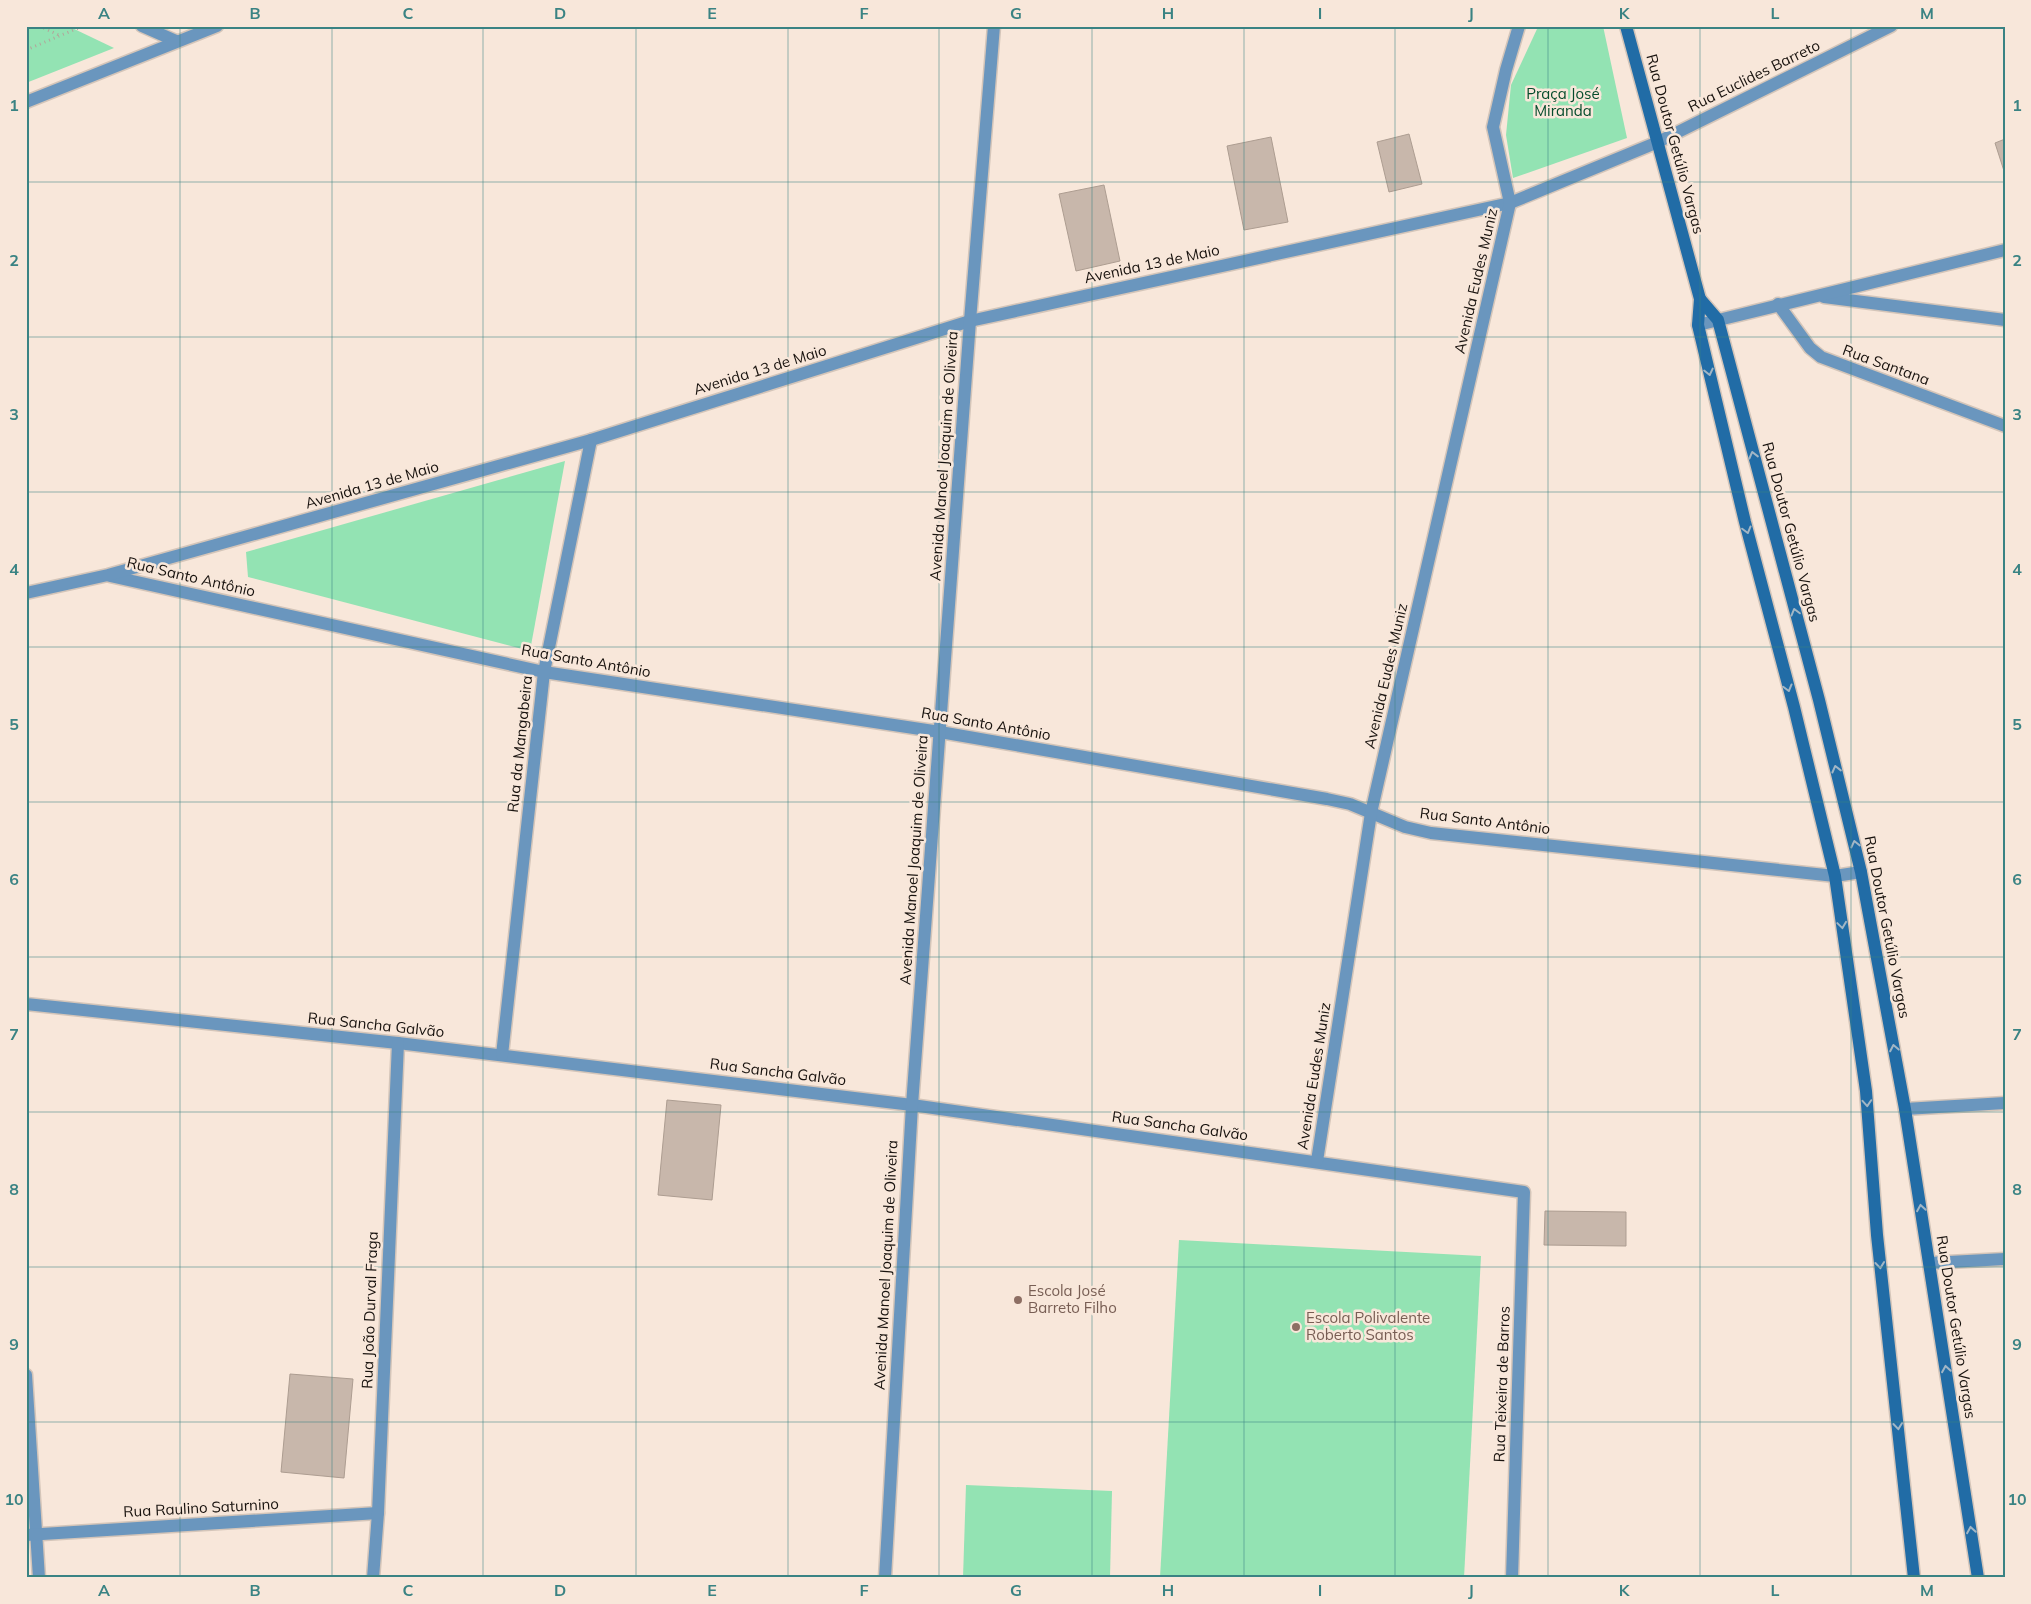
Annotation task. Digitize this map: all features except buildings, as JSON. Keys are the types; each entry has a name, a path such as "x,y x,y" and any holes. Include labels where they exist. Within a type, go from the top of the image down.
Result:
{"main road":[{"name":"Rua Doutor Getúlio Vargas","path":"1626,26 1700,299 1698,325 1744,522 1796,717 1835,876 1866,1091 1877,1235 1914,1578"},
{"name":"Rua Doutor Getúlio Vargas","path":"1700,299 1718,320 1819,700 1861,872 1905,1109 1978,1578"}],"street":[{"path":"142,26 176,41"},
{"path":"26,102 217,26"},
{"name":"Avenida Manoel Joaquim de Oliveira","path":"885,1578 912,1105 970,321 994,26"},
{"path":"1519,26 1506,70 1494,127 1510,203 1658,142"},
{"name":"Rua Euclides Barreto","path":"1658,142 1891,26"},
{"name":"Avenida 13 de Maio","path":"26,593 108,575 591,440 970,321 1510,203"},
{"name":"Avenida Eudes Muniz","path":"1317,1161 1371,814 1510,203"},
{"path":"1698,325 2005,250"},
{"path":"1815,296 2005,320"},
{"name":"Rua Santana","path":"1778,304 1810,348 1821,357 2005,426"},
{"name":"Rua da Mangabeira","path":"502,1055 544,672 591,440"},
{"name":"Rua Santo Antônio","path":"108,575 544,672 940,732 1327,799 1350,804 1405,827 1432,833 1835,876 1861,872"},
{"name":"Rua Sancha Galvão","path":"26,1004 398,1043 912,1105 1317,1161 1524,1192"},
{"name":"Rua João Durval Fraga","path":"373,1578 378,1513 398,1043"},
{"path":"1905,1109 2005,1103"},
{"name":"Rua Teixeira de Barros","path":"1512,1578 1524,1192"},
{"path":"1930,1263 2005,1259"},
{"path":"26,1374 32,1534 39,1578"},
{"name":"Rua Raulino Saturnino","path":"32,1534 378,1513"}],"path":[{"path":"39,26 60,36"},
{"path":"26,50 83,26"}],"green space":[{"path":"26,26 68,26 114,48 26,83"},
{"name":"Praça José Miranda","path":"1541,26 1603,26 1627,138 1513,178 1506,135 1511,85 1537,29"},
{"path":"565,461 530,651 248,577 246,552"},
{"name":"Escola Polivalente Roberto Santos","path":"1179,1240 1481,1256 1464,1578 1160,1578"},
{"path":"966,1485 1112,1491 1110,1578 963,1578"}],"place":[{"name":"Escola José Barreto Filho","path":"1018,1300"},
{"name":"Escola Polivalente Roberto Santos","path":"1296,1327"}]}
